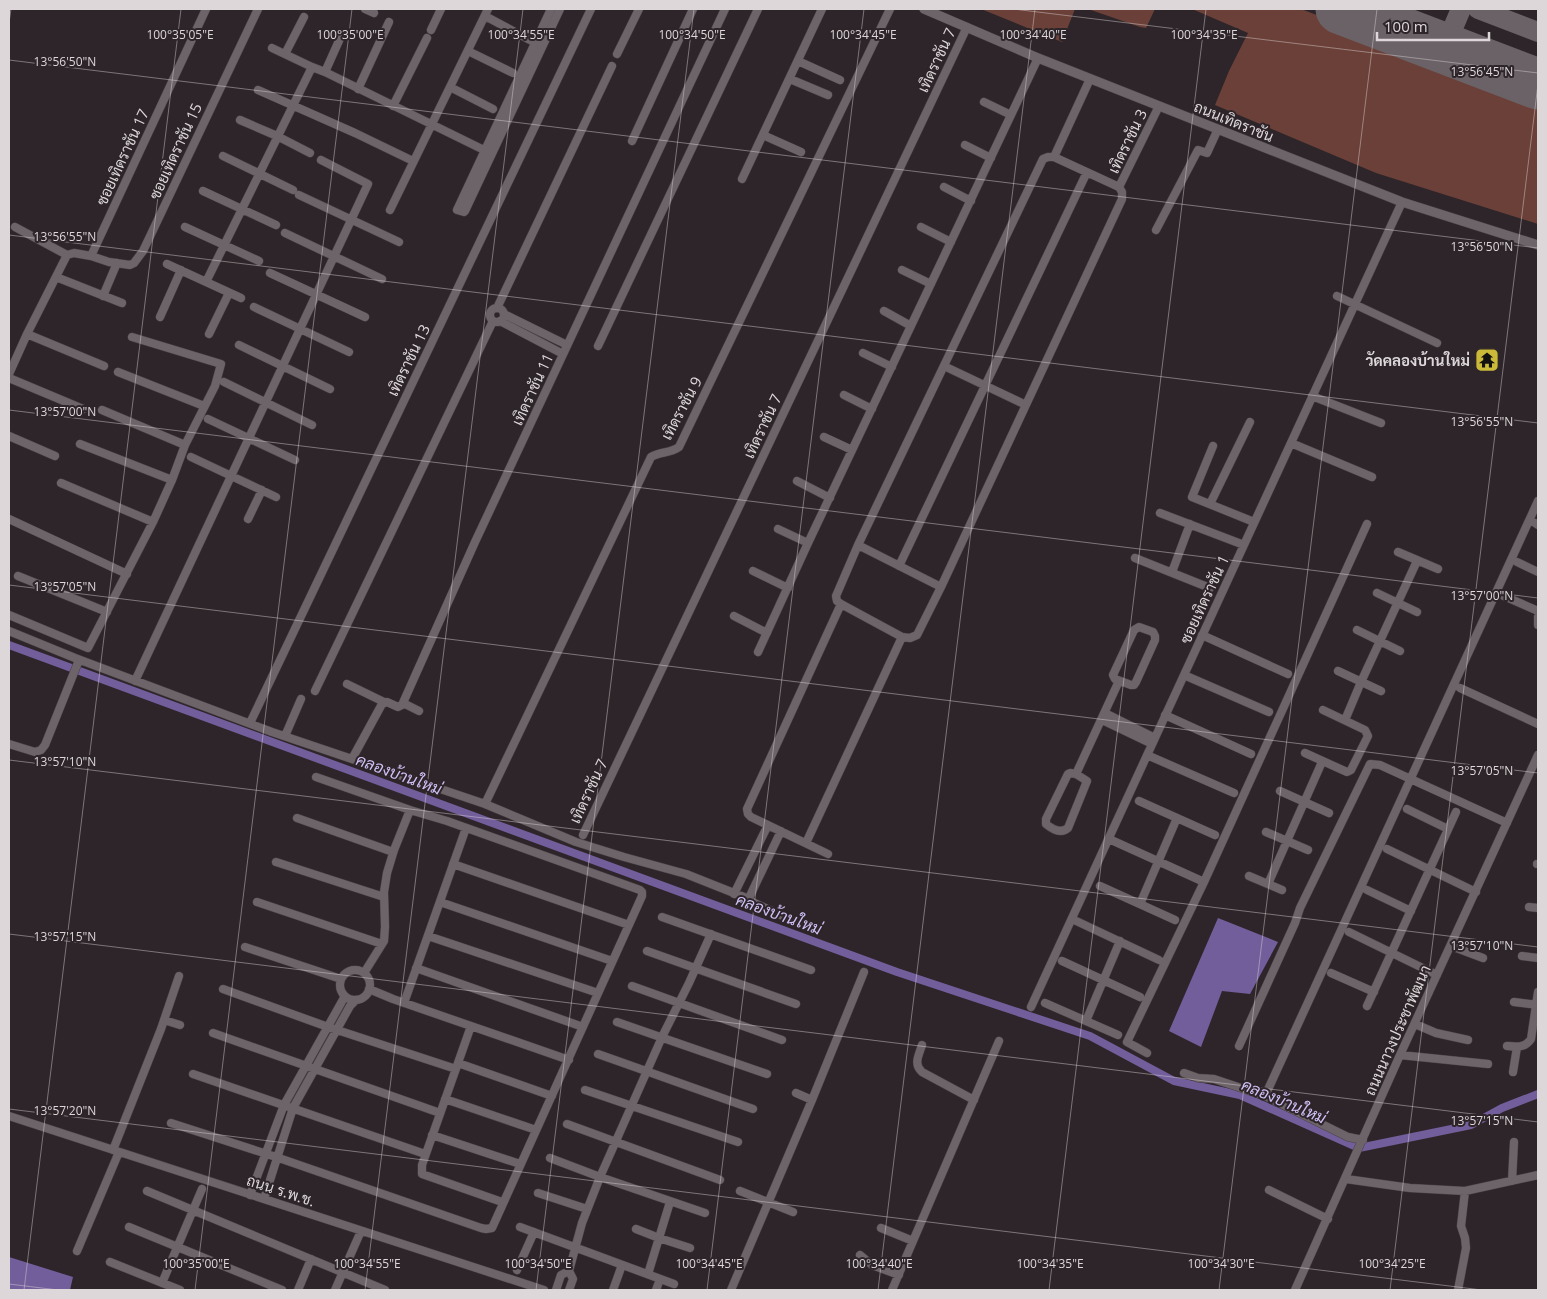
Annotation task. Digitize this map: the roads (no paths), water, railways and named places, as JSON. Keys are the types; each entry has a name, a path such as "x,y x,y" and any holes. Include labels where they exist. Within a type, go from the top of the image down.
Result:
{"street":[{"name":"ซอยเทิดราชัน 17","path":"91,256 206,9"},
{"name":"ซอยเทิดราชัน 15","path":"91,256 130,266 143,251 258,9"},
{"path":"364,9 374,13"},
{"path":"551,9 488,152 465,211 463,212 457,208 488,152 560,9"},
{"name":"เทิดราชัน 13","path":"250,723 591,9"},
{"path":"617,54 639,9"},
{"path":"632,141 693,9"},
{"name":"เทิดราชัน 11","path":"403,703 475,542 725,9"},
{"path":"598,346 758,9"},
{"path":"742,179 822,9"},
{"name":"เทิดราชัน 9","path":"485,804 651,457 658,453 672,452 679,447 890,9"},
{"name":"ถนนเทิดราชัน","path":"924,9 1090,79 1402,202 1538,245"},
{"path":"431,30 437,10"},
{"path":"390,210 487,12 530,40"},
{"path":"285,54 304,17"},
{"path":"358,89 388,22"},
{"name":"เทิดราชัน 7","path":"583,835 966,28"},
{"path":"325,72 342,34"},
{"path":"393,106 427,38"},
{"path":"272,48 488,152"},
{"path":"468,51 513,73"},
{"path":"758,652 1038,58"},
{"path":"798,61 840,80"},
{"path":"563,354 490,318 490,313 493,309 497,308 612,66"},
{"path":"206,282 312,67"},
{"path":"790,79 828,95"},
{"path":"1054,157 1090,79"},
{"path":"450,87 493,109"},
{"path":"258,90 413,161"},
{"path":"984,102 1011,115"},
{"name":"เทิดราชัน 3","path":"902,637 910,638 916,635 941,587 1122,199 1120,187 1159,106"},
{"path":"240,120 277,136 310,154"},
{"path":"1156,230 1198,150 1207,153 1218,129"},
{"path":"763,135 801,152"},
{"path":"965,145 991,158"},
{"path":"223,156 399,242"},
{"path":"806,843 902,637 837,601 836,596 858,545 1043,159 1054,157 1120,187"},
{"path":"135,681 368,184 321,160"},
{"path":"899,566 1087,172"},
{"path":"944,187 971,201"},
{"path":"204,191 276,226"},
{"name":"ซอยเทิดราชัน 1","path":"1031,1007 1402,202"},
{"path":"15,227 68,255"},
{"path":"184,227 258,261"},
{"path":"921,227 951,242"},
{"path":"285,233 382,279"},
{"path":"83,409 9,376 27,334 68,255 74,253 91,256"},
{"path":"103,296 117,263"},
{"path":"168,264 241,298"},
{"path":"160,317 180,270"},
{"path":"902,270 931,284"},
{"path":"270,273 365,317"},
{"path":"56,276 122,303"},
{"path":"210,334 229,292"},
{"path":"1336,296 1437,342"},
{"path":"254,307 349,352"},
{"path":"497,308 502,310 504,314 567,345"},
{"path":"884,311 911,326"},
{"path":"315,691 497,321 503,318 504,314"},
{"path":"27,334 104,366"},
{"path":"9,614 88,648 127,574 172,480 185,444 215,386 221,364 132,336"},
{"path":"239,345 330,389"},
{"path":"863,353 892,367"},
{"path":"944,366 1026,405"},
{"path":"118,372 204,406"},
{"path":"224,382 312,425"},
{"path":"844,395 872,408"},
{"path":"1312,396 1381,423"},
{"path":"102,410 185,444"},
{"path":"208,419 294,460"},
{"path":"1210,504 1250,422"},
{"path":"9,436 55,456"},
{"path":"824,437 852,450"},
{"path":"1291,443 1372,477"},
{"path":"80,444 172,480"},
{"path":"1213,446 1192,497 1254,522"},
{"path":"191,457 276,497"},
{"path":"796,481 830,498"},
{"path":"61,483 152,522"},
{"path":"248,519 262,490"},
{"path":"1265,1096 1538,501"},
{"path":"1160,513 1244,545"},
{"path":"9,519 127,574"},
{"path":"1172,572 1190,524"},
{"path":"1147,1053 1127,1042 1204,882 1367,524"},
{"path":"778,529 808,543"},
{"path":"858,545 941,587"},
{"path":"1398,552 1438,569"},
{"path":"1134,558 1210,588"},
{"path":"1345,720 1417,561"},
{"path":"1517,562 1538,572"},
{"path":"753,571 788,588"},
{"path":"18,576 107,612"},
{"path":"1377,593 1418,612"},
{"path":"1497,593 1538,612"},
{"path":"828,854 751,817 747,809 841,604"},
{"path":"734,616 767,633"},
{"path":"1538,617 1538,625"},
{"path":"1139,627 1153,632 1156,636 1155,640 1134,685 1120,681 1113,677 1113,675 1134,630 1139,627"},
{"path":"1357,630 1400,651"},
{"path":"9,631 78,663 135,681 285,736 485,804 576,842 686,874 798,923"},
{"path":"1202,635 1288,674"},
{"path":"9,744 35,752 41,750 45,745 78,663"},
{"path":"1338,671 1380,691"},
{"path":"1184,675 1269,712"},
{"path":"1076,774 1120,681"},
{"path":"348,684 384,702 398,707 403,703 419,711"},
{"path":"1460,688 1538,724"},
{"path":"285,736 301,699"},
{"path":"352,759 384,702"},
{"path":"1305,753 1347,772 1351,770 1358,758 1368,736 1367,733 1345,720 1323,710"},
{"path":"1165,715 1251,754"},
{"path":"1103,717 1154,741"},
{"path":"1147,755 1234,794"},
{"name":"ถนนนาวงประชาพัฒนา","path":"1295,1290 1400,1055 1538,757"},
{"path":"1358,758 1370,764 1380,765 1507,823"},
{"path":"1268,884 1322,762"},
{"path":"1239,1046 1300,908 1370,764"},
{"path":"1068,774 1076,774 1086,781 1085,787 1068,828 1060,832 1046,824 1046,819 1068,774"},
{"path":"171,1123 486,1229 492,1228 502,1202 642,896 640,890 316,777"},
{"path":"1280,792 1329,813"},
{"path":"1139,801 1215,834"},
{"path":"1407,809 1448,829"},
{"path":"364,974 382,944 385,927 384,897 387,873 393,852 410,810"},
{"path":"1367,1006 1456,812"},
{"path":"297,818 393,852"},
{"path":"1140,904 1177,818"},
{"path":"734,894 768,825"},
{"path":"404,1003 466,828"},
{"path":"748,900 781,831"},
{"path":"1266,832 1308,850"},
{"path":"1108,839 1204,882"},
{"path":"1387,849 1476,892"},
{"path":"276,862 384,897"},
{"path":"453,864 629,925"},
{"path":"1249,876 1282,890"},
{"path":"1100,886 1175,920"},
{"path":"1367,890 1411,911"},
{"path":"257,902 382,944"},
{"path":"440,902 612,961"},
{"path":"1529,906 1538,908"},
{"path":"662,917 811,970"},
{"path":"1072,918 1159,960"},
{"path":"1348,932 1437,975"},
{"path":"569,1290 572,1279 569,1271 587,1209 646,1072 711,934"},
{"path":"428,936 598,993"},
{"path":"1086,1021 1120,941"},
{"path":"1451,946 1483,958"},
{"path":"245,947 341,979"},
{"path":"647,951 796,1004"},
{"path":"1522,956 1538,958"},
{"path":"1062,961 1140,997"},
{"path":"416,968 583,1027"},
{"path":"250,1195 284,1105 306,1066 332,1028 350,1006 356,1000 362,998 369,990 369,981 364,974 360,971 351,971 341,979 340,988 345,996 356,1000"},
{"path":"731,1290 864,972"},
{"path":"1331,973 1374,992"},
{"path":"77,1252 116,1151 179,976"},
{"path":"632,986 782,1040"},
{"path":"223,989 332,1028 552,1096"},
{"path":"369,990 568,1060"},
{"path":"1507,1046 1524,1046 1531,1039 1538,992"},
{"path":"264,1199 292,1108 315,1068 345,996"},
{"path":"1514,1002 1537,1005"},
{"path":"1045,1003 1118,1035"},
{"path":"164,1020 180,1025"},
{"path":"617,1022 767,1074"},
{"path":"1415,1024 1436,1033 1468,1040"},
{"path":"471,1026 425,1154 422,1174 502,1202"},
{"path":"213,1033 440,1113"},
{"path":"892,1290 999,1041"},
{"path":"922,1045 916,1062 917,1067 922,1072 974,1100"},
{"path":"1513,1072 1517,1047"},
{"path":"598,1054 753,1109"},
{"path":"1400,1055 1488,1064"},
{"path":"1184,1073 1198,1078 1214,1079 1265,1096 1348,1137 1362,1141"},
{"path":"193,1074 425,1154"},
{"path":"585,1090 738,1142"},
{"path":"796,1094 812,1100"},
{"path":"445,1099 536,1130"},
{"name":"ถนน ร.พ.ช.","path":"9,1116 544,1290"},
{"path":"567,1124 720,1180"},
{"path":"432,1135 520,1164"},
{"path":"1512,1181 1514,1142"},
{"path":"550,1158 705,1213"},
{"path":"1346,1178 1410,1188 1465,1191 1538,1175"},
{"path":"162,1283 202,1189"},
{"path":"1269,1190 1328,1218"},
{"path":"147,1191 385,1290"},
{"path":"740,1191 793,1212"},
{"path":"1458,1290 1466,1248 1461,1226 1465,1191"},
{"path":"538,1193 587,1209"},
{"path":"648,1274 670,1202"},
{"path":"520,1226 674,1284"},
{"path":"129,1227 282,1290"},
{"path":"881,1228 912,1240"},
{"path":"636,1229 690,1248"},
{"path":"335,1290 361,1231"},
{"path":"517,1270 534,1232"},
{"path":"860,1255 872,1265 898,1275"},
{"path":"298,1290 311,1260"},
{"path":"110,1262 180,1290"},
{"path":"613,1290 622,1265"},
{"path":"556,1290 561,1275 569,1271"},
{"path":"656,1290 660,1279"}],"waterway":[{"name":"คลองบ้านใหม่","path":"9,645 897,972 1090,1036 1174,1081 1240,1095 1359,1148 1471,1125 1502,1108 1538,1094"}],"place":[{"name":"วัดคลองบ้านใหม่","path":"1487,360"}]}
